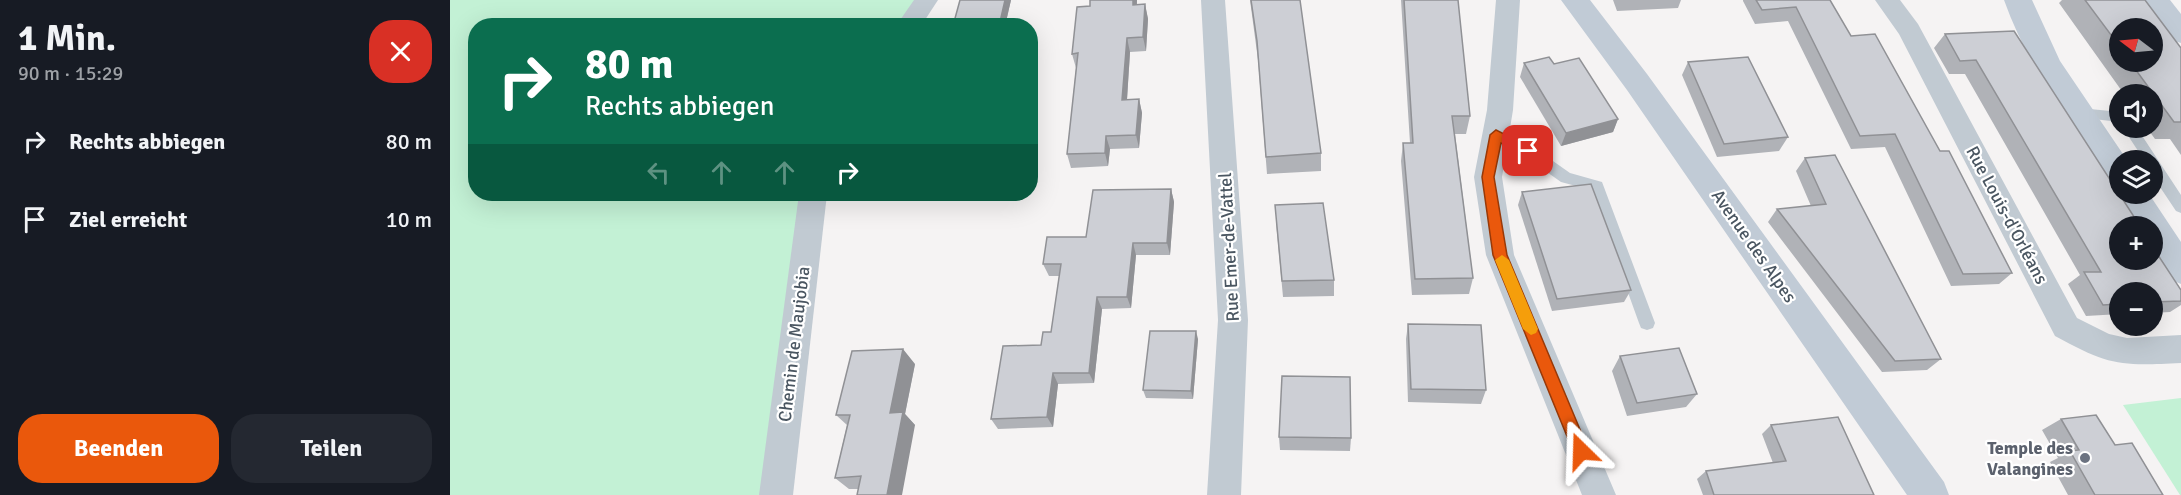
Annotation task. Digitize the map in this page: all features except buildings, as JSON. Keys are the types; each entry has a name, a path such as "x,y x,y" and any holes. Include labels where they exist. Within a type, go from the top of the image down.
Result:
{"main road":[{"name":"Avenue des Alpes","path":"1575,0 1637,82 1930,495"},
{"path":"2018,0 2024,18 2109,158"},
{"path":"2155,0 2181,33"},
{"path":"2138,204 2181,270"}],"street":[{"path":"914,18 926,0"},
{"name":"Rue Emer-de-Vattel","path":"1213,0 1233,320 1224,495"},
{"path":"1508,0 1500,110 1488,177 1500,255 1599,495"},
{"name":"Rue Louis-d'Orléans","path":"1887,0 1909,30 2066,327 2104,347 2127,352 2181,350"},
{"name":"Chemin de Maujobia","path":"776,495 812,201"}],"lane":[{"path":"2080,113 2109,116"},
{"path":"1496,135 1528,151 1566,178 1597,186 1647,323"},
{"path":"2163,179 2181,207"}],"green space":[{"path":"450,0 916,0 906,18 468,18 468,201 803,201 766,495 450,495"},
{"path":"2181,398 2181,495 2180,495 2123,405"}],"slow traffic":[{"path":"1502,260 1531,329"}],"place":[{"name":"Temple des Valangines","path":"2085,458"}],"route":[{"path":"1528,151 1496,135 1488,177 1500,255 1581,451"}]}
